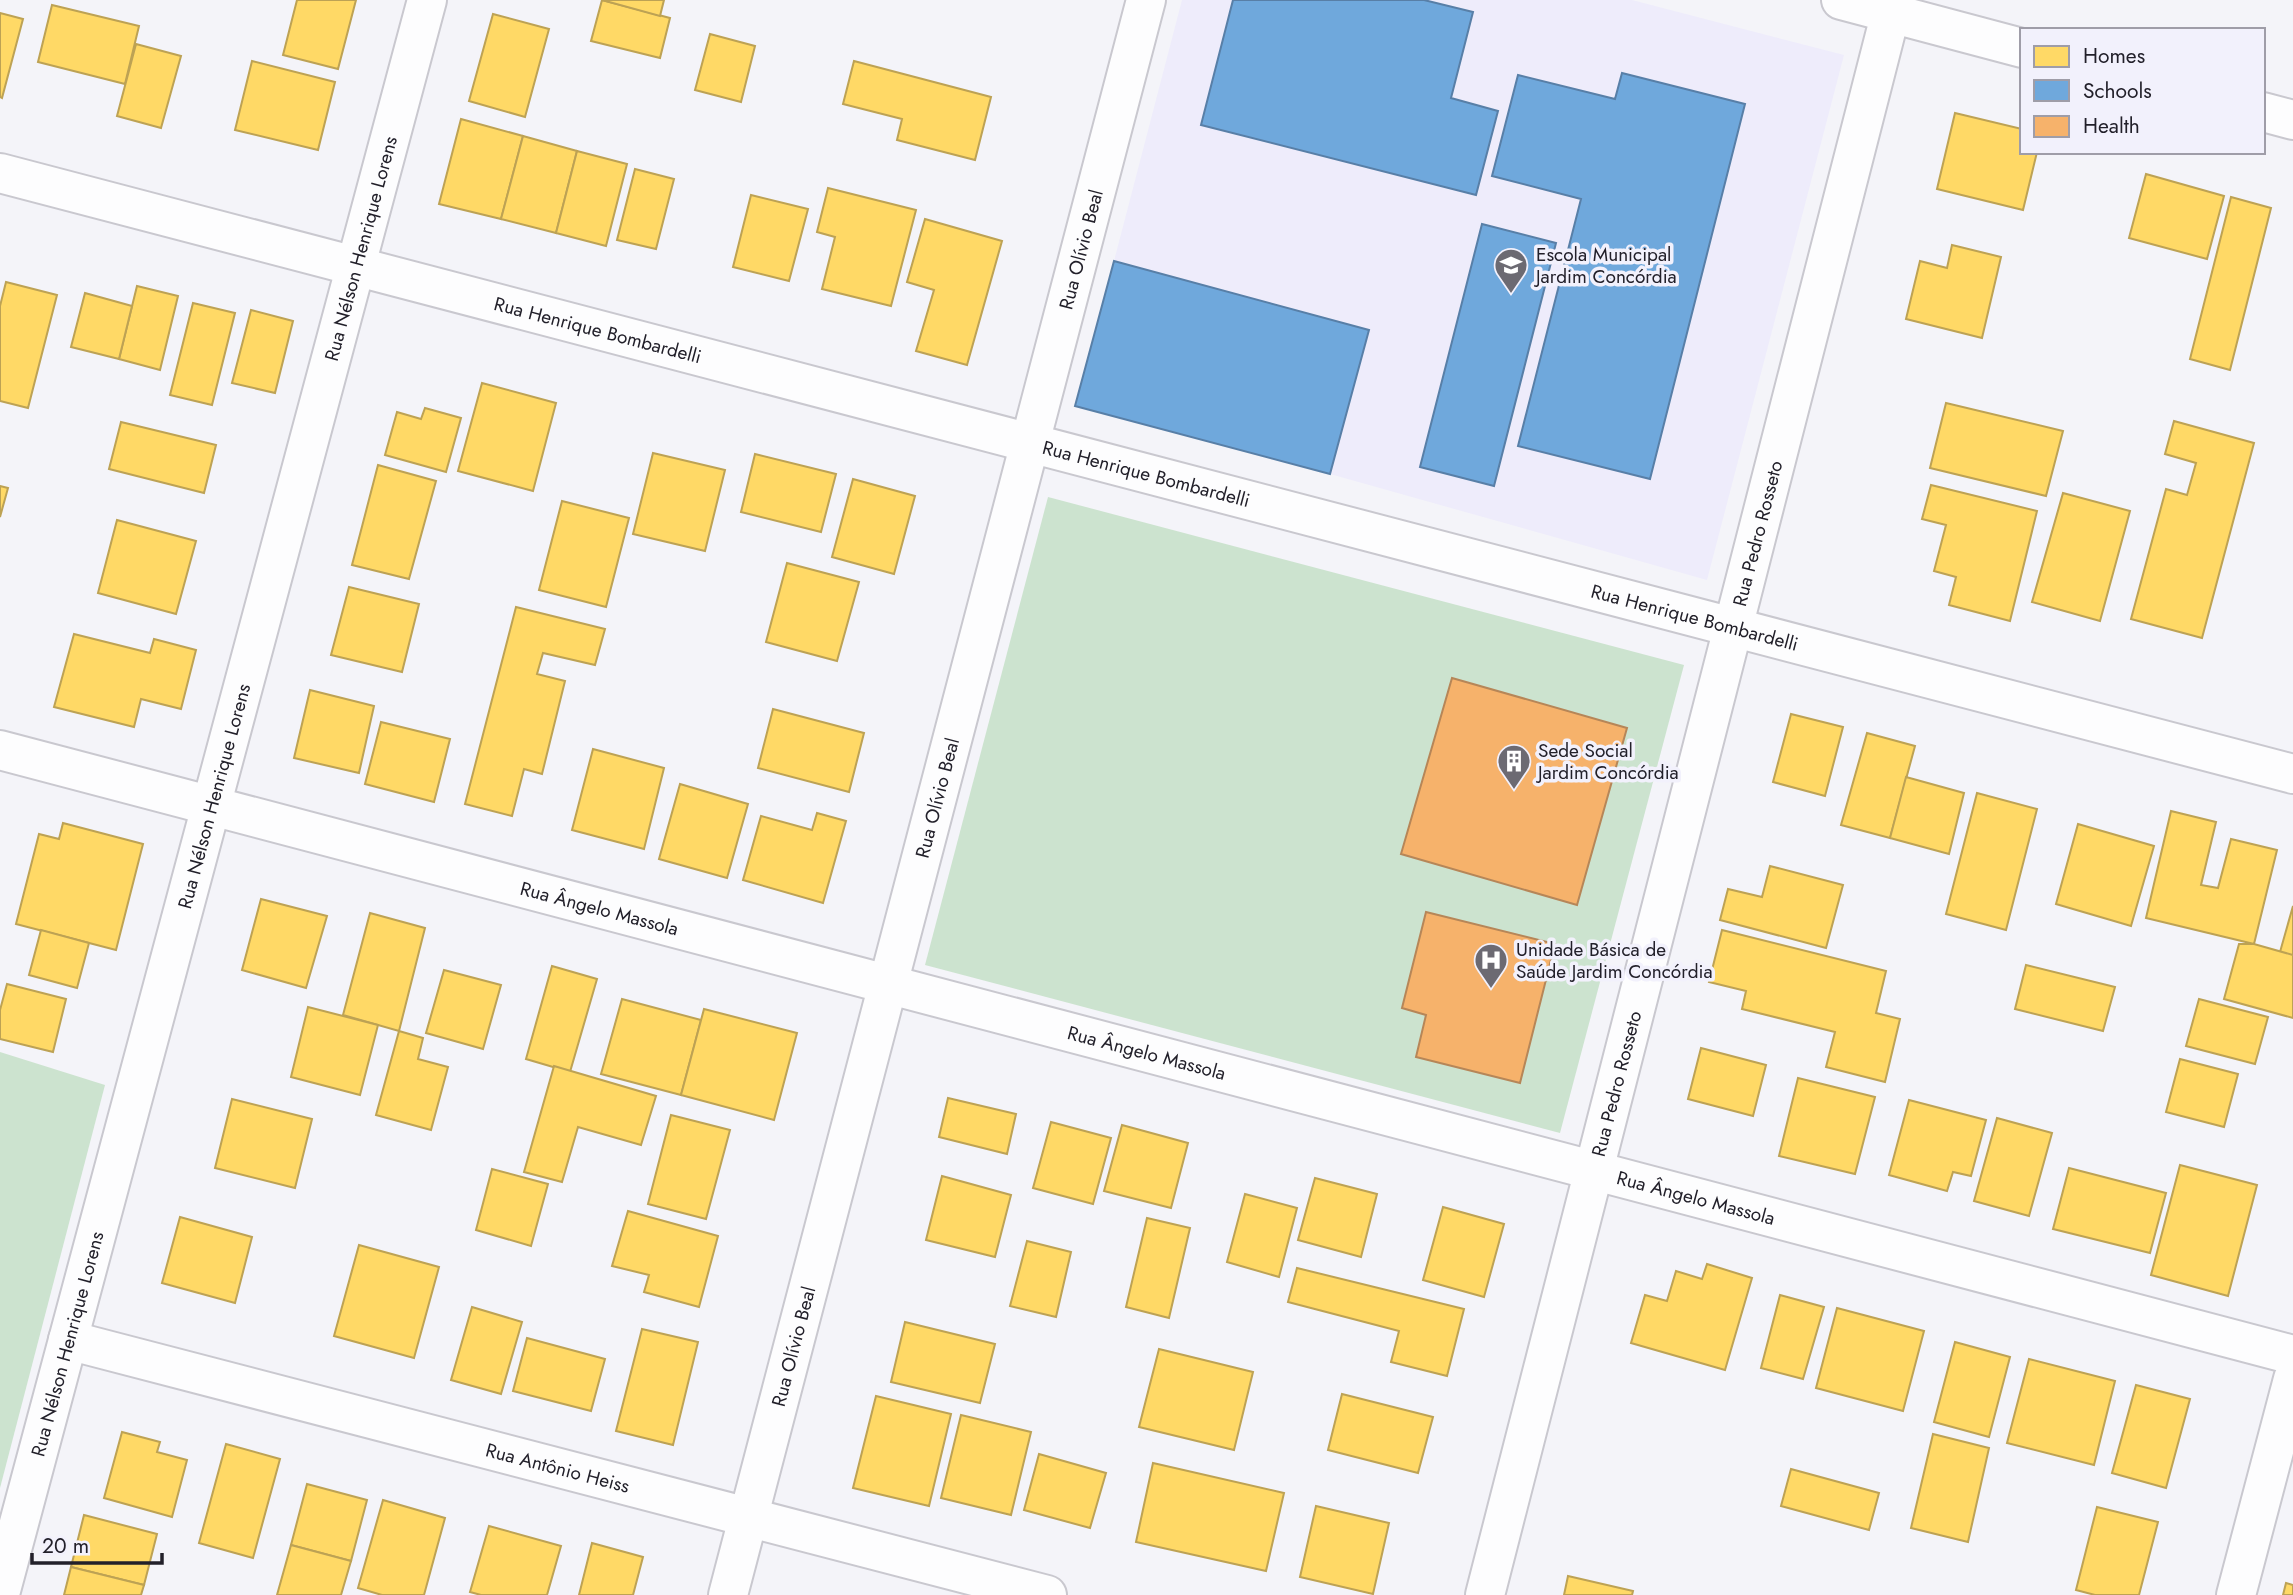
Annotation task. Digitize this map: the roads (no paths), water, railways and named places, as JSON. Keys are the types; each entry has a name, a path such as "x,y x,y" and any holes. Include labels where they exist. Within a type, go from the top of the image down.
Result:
{"street":[{"name":"Rua Nélson Henrique Lorens","path":"0,1594 427,0"},
{"name":"Rua Olívio Beal","path":"728,1595 1146,0"},
{"path":"1841,0 1892,7 2020,47"},
{"name":"Rua Pedro Rosseto","path":"1485,1595 1892,7"},
{"path":"2265,113 2293,120"},
{"name":"Rua Henrique Bombardelli","path":"0,173 2293,775"},
{"name":"Rua Ângelo Massola","path":"0,750 2293,1355"},
{"name":"Rua Antônio Heiss","path":"68,1340 1047,1595"},
{"path":"2236,1595 2293,1378"}],"place":[{"name":"Escola Municipal Jardim Concórdia","path":"1511,295"},
{"name":"Sede Social Jardim Concórdia","path":"1514,791"},
{"name":"Unidade Básica de Saúde Jardim Concórdia","path":"1491,990"}]}
